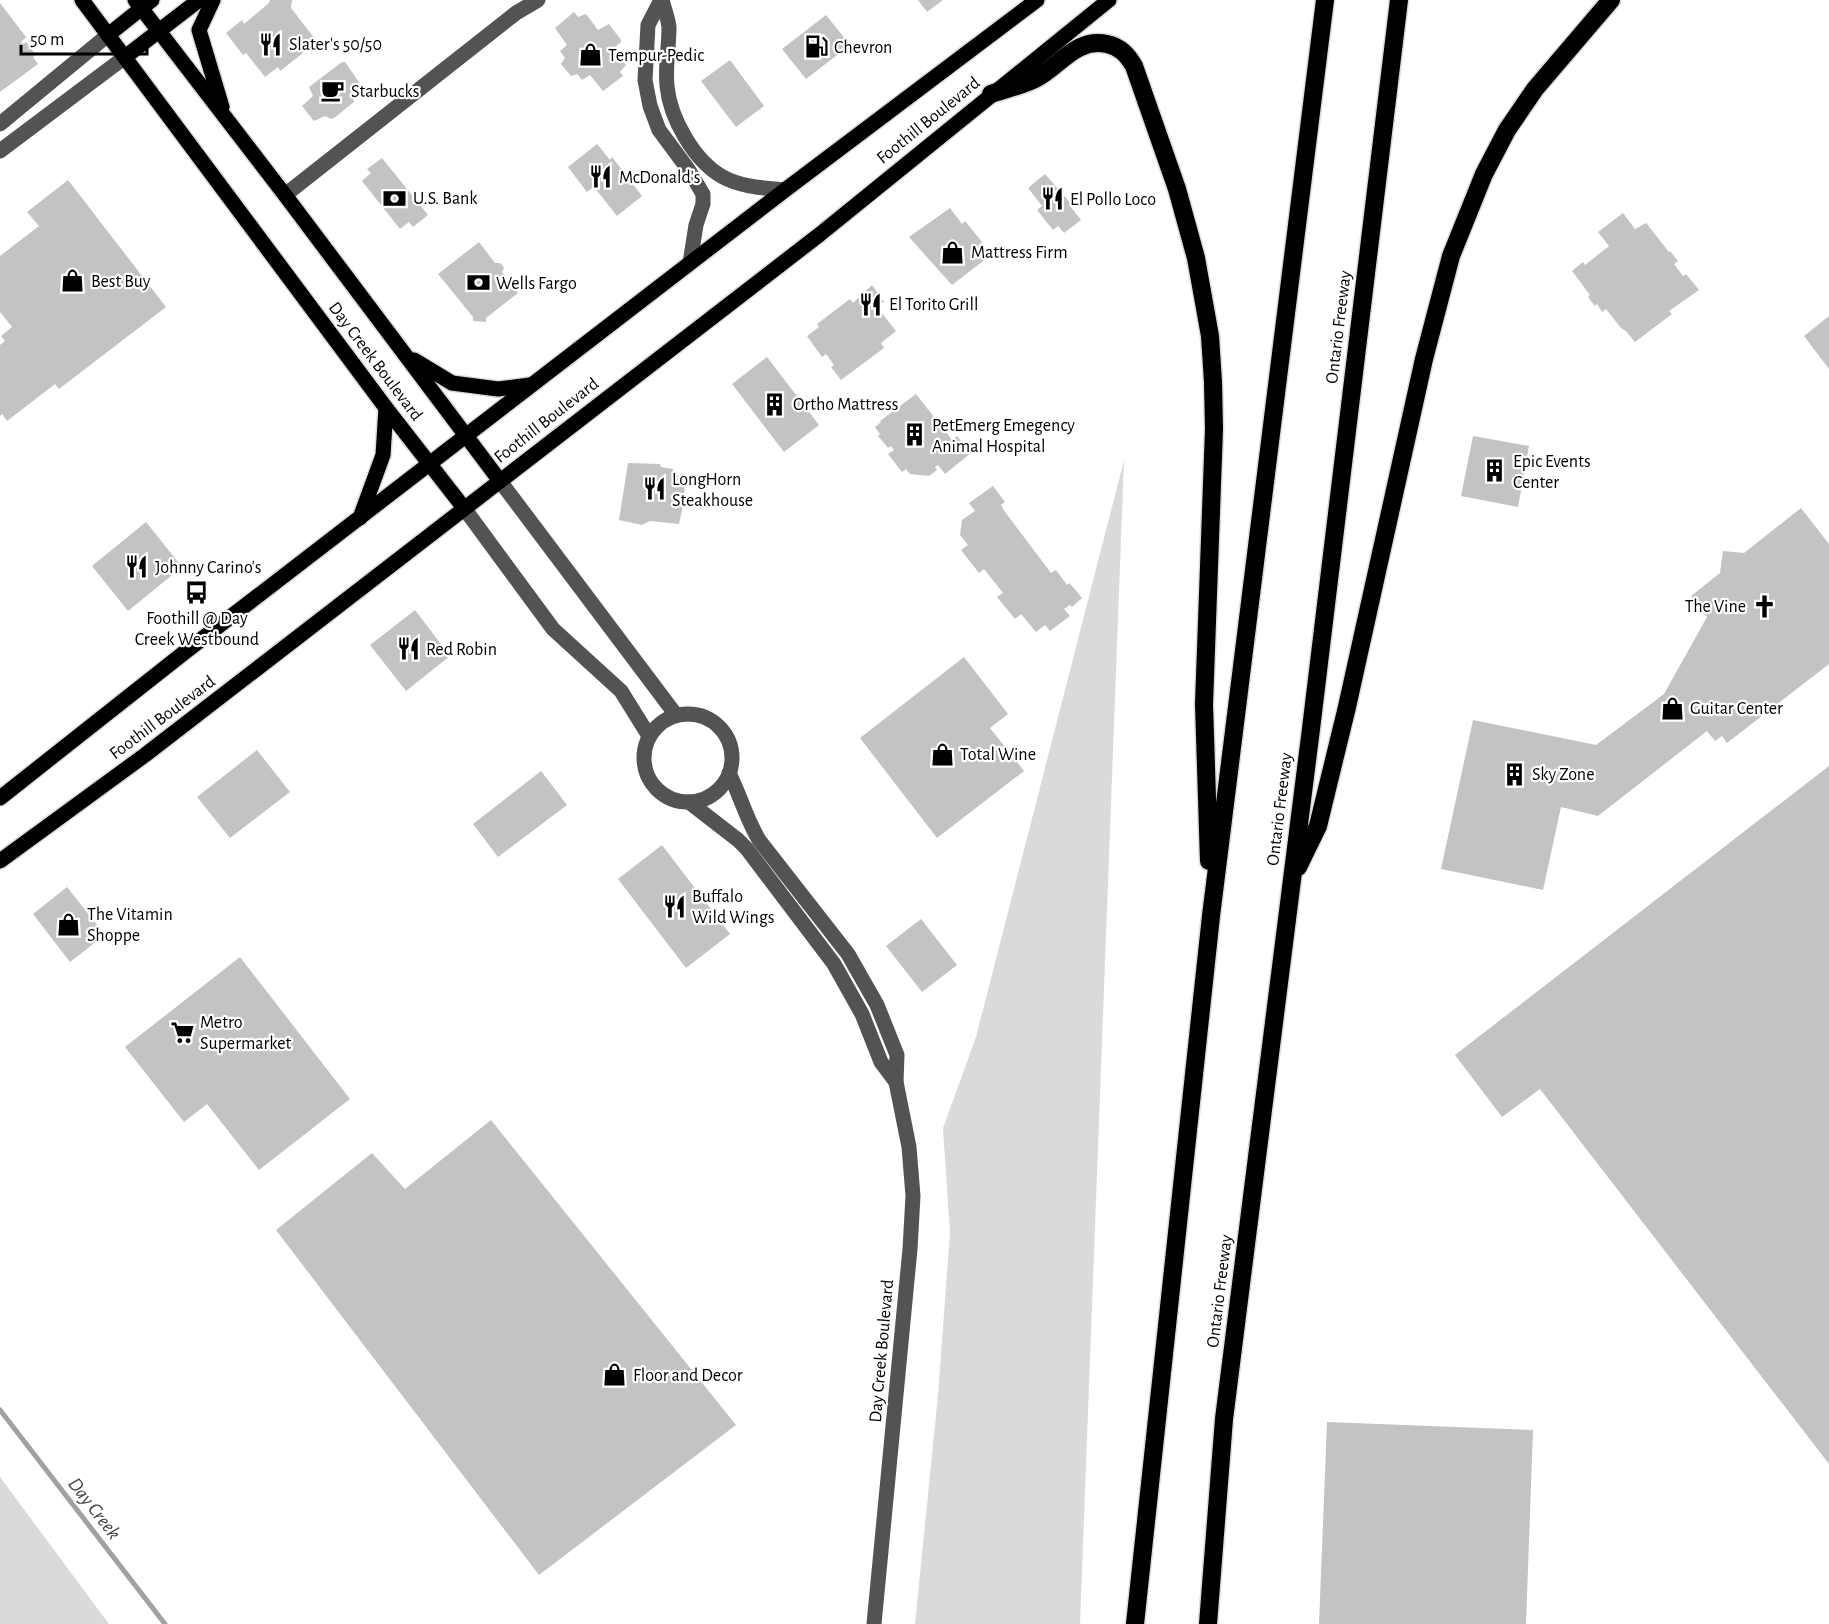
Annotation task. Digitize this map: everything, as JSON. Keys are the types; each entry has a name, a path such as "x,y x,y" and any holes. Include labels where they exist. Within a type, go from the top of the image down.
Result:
{"highway":[{"path":"1135,1624 1211,916 1325,0"},
{"name":"Ontario Freeway","path":"1208,1624 1224,1419 1399,0"},
{"path":"1291,882 1318,826 1347,707 1424,359 1451,256 1484,174 1507,130 1535,89 1611,0"},
{"path":"991,94 1036,79 1078,47 1090,43 1113,45 1124,51 1134,66 1177,189 1196,258 1210,336 1214,382 1204,705 1211,916"}],"main road":[{"name":"Day Creek Boulevard","path":"82,0 386,408 464,508"},
{"path":"125,57 199,0"},
{"path":"213,0 200,30 225,116"},
{"name":"Foothill Boulevard","path":"0,798 185,652 690,263 1037,0"},
{"name":"Foothill Boulevard","path":"0,861 130,766 819,234 1109,0"},
{"name":"Day Creek Boulevard","path":"143,3 160,32 500,481"},
{"path":"108,35 143,3"},
{"path":"406,355 452,383 498,389 532,385"},
{"path":"360,518 383,456 386,408"}],"street":[{"path":"506,0 516,13"},
{"path":"285,195 516,13 538,0"},
{"path":"662,0 669,25 665,60 669,103 685,138 702,159 723,177 751,186 785,190"},
{"path":"662,0 648,25 645,80 650,106 659,130 688,169 703,194 703,204 696,225 690,263"},
{"path":"0,124 108,35"},
{"path":"0,151 125,57"},
{"name":"Day Creek Boulevard","path":"500,481 676,715"},
{"name":"Day Creek Boulevard","path":"464,508 553,629 621,692 649,736"},
{"path":"692,714 718,726 727,737 731,750 729,773 723,784 702,799 689,802 669,798 659,791 645,770 644,759 649,736 666,720 676,715 692,714"},
{"name":"Day Creek Boulevard","path":"729,773 759,840 835,935 863,977 897,1055 896,1082 909,1147 913,1196 909,1261 874,1624"},
{"name":"Day Creek Boulevard","path":"689,802 747,849 834,964 862,1014 881,1062 896,1082"}],"shaded area":[{"path":"1124,460 1080,1624 915,1624 938,1395 950,1233 943,1128 976,1037"},
{"path":"0,1477 109,1624 0,1624"}],"building":[{"name":"Slater's 50/50","path":"270,0 292,0 291,8 315,39 301,49 303,53 280,71 278,67 265,77 246,53 243,55 226,33 242,20 244,24"},
{"path":"918,0 943,0 927,12"},
{"path":"0,3 26,37 21,42 23,44 26,42 36,55 33,57 38,64 0,92"},
{"name":"Tempur-Pedic","path":"574,12 578,17 586,14 598,30 609,24 621,40 614,48 626,65 620,72 623,76 603,91 590,75 582,80 577,74 571,76 561,64 565,58 560,51 567,45 555,28"},
{"name":"Chevron","path":"826,15 850,45 806,79 782,49"},
{"path":"730,60 764,106 736,127 701,81"},
{"name":"Starbucks","path":"345,62 359,82 353,97 354,102 334,118 325,116 314,121 302,106 313,96 309,87"},
{"name":"McDonald's","path":"597,144 610,160 612,157 642,196 617,216 594,187 587,192 568,167"},
{"name":"U.S. Bank","path":"382,158 428,215 413,227 409,222 400,229 362,181 371,173 367,169"},
{"name":"El Pollo Loco","path":"1045,174 1073,206 1071,207 1081,220 1064,233 1058,226 1053,230 1037,210 1042,206 1028,188"},
{"name":"Best Buy","path":"68,180 166,307 59,389 55,384 7,421 2,414 0,416 0,345 5,341 1,336 12,327 0,312 0,256 39,226 27,212"},
{"name":"Mattress Firm","path":"950,208 962,224 965,221 982,242 978,246 987,258 952,285 909,237"},
{"path":"1623,213 1635,229 1646,223 1678,261 1674,264 1683,276 1686,274 1699,290 1669,311 1672,314 1635,342 1606,309 1602,312 1597,304 1595,306 1588,297 1590,295 1572,271 1583,262 1585,265 1609,246 1598,232"},
{"name":"Wells Fargo","path":"479,242 495,263 502,265 504,268 502,272 518,293 486,318 486,322 473,321 473,317 438,274"},
{"path":"872,285 884,302 877,307 896,331 881,343 884,348 841,380 831,367 834,365 826,354 822,357 807,336 819,327 817,324 850,299 853,303"},
{"path":"1829,316 1829,369 1804,336"},
{"name":"Ortho Mattress","path":"767,357 819,425 784,452 732,384"},
{"name":"PetEmerg Emegency Animal Hospital","path":"916,394 952,440 957,436 971,453 945,474 938,465 935,467 937,470 929,476 910,474 906,469 902,472 888,454 894,450 891,446 888,448 878,436 880,434 875,427 880,421"},
{"name":"Epic Events Center","path":"1473,436 1529,446 1518,507 1461,496"},
{"name":"LongHorn Steakhouse","path":"628,463 660,464 661,467 673,469 673,475 685,477 684,501 679,524 650,521 642,525 619,520"},
{"path":"993,486 1005,502 1001,505 1005,512 1051,573 1056,570 1067,585 1069,583 1082,598 1072,607 1070,605 1064,609 1070,616 1050,631 1045,625 1036,632 1021,614 1015,619 997,597 1003,593 984,569 979,573 961,550 968,545 960,535 962,520 975,511 969,503"},
{"path":"1801,508 1829,544 1829,664 1727,743 1722,736 1715,741 1707,731 1598,816 1561,807 1543,890 1441,869 1473,720 1596,745 1664,694 1707,617 1691,596 1720,573 1723,551 1744,553"},
{"name":"Johnny Carino's","path":"146,522 182,567 128,611 92,566"},
{"path":"415,610 450,656 406,691 370,645"},
{"name":"Total Wine","path":"964,657 1008,714 990,728 1024,771 937,838 860,738"},
{"path":"257,750 290,792 230,838 197,797"},
{"path":"1829,766 1829,1464 1540,1089 1502,1117 1455,1055"},
{"path":"541,771 567,805 498,857 473,824"},
{"name":"Buffalo Wild Wings","path":"662,845 730,934 686,968 618,879"},
{"name":"The Vitamin Shoppe","path":"67,887 105,935 70,962 33,914"},
{"path":"921,919 957,965 922,992 886,946"},
{"path":"240,957 350,1099 259,1170 207,1104 184,1122 125,1047"},
{"path":"491,1120 736,1425 539,1575 276,1230 372,1153 405,1189"},
{"path":"1327,1422 1533,1430 1526,1624 1319,1624"}],"waterway":[{"name":"Day Creek","path":"0,1410 165,1624"}],"place":[{"name":"Slater's 50/50","path":"271,44"},
{"name":"Chevron","path":"816,47"},
{"name":"Tempur-Pedic","path":"590,55"},
{"name":"Starbucks","path":"333,91"},
{"name":"McDonald's","path":"601,177"},
{"name":"U.S. Bank","path":"395,198"},
{"name":"El Pollo Loco","path":"1052,199"},
{"name":"Mattress Firm","path":"953,252"},
{"name":"Best Buy","path":"73,281"},
{"name":"Wells Fargo","path":"478,283"},
{"name":"El Torito Grill","path":"871,304"},
{"name":"Ortho Mattress","path":"775,404"},
{"name":"PetEmerg Emegency Animal Hospital","path":"914,435"},
{"name":"Epic Events Center","path":"1495,471"},
{"name":"LongHorn Steakhouse","path":"654,489"},
{"name":"Johnny Carino's","path":"137,567"},
{"name":"Foothill @ Day Creek Westbound","path":"197,592"},
{"name":"The Vine","path":"1764,606"},
{"name":"Red Robin","path":"408,649"},
{"name":"Guitar Center","path":"1672,708"},
{"name":"Total Wine","path":"942,754"},
{"name":"Sky Zone","path":"1514,774"},
{"name":"Buffalo Wild Wings","path":"674,906"},
{"name":"The Vitamin Shoppe","path":"69,924"},
{"name":"Metro Supermarket","path":"182,1032"},
{"name":"Floor and Decor","path":"615,1375"}]}
